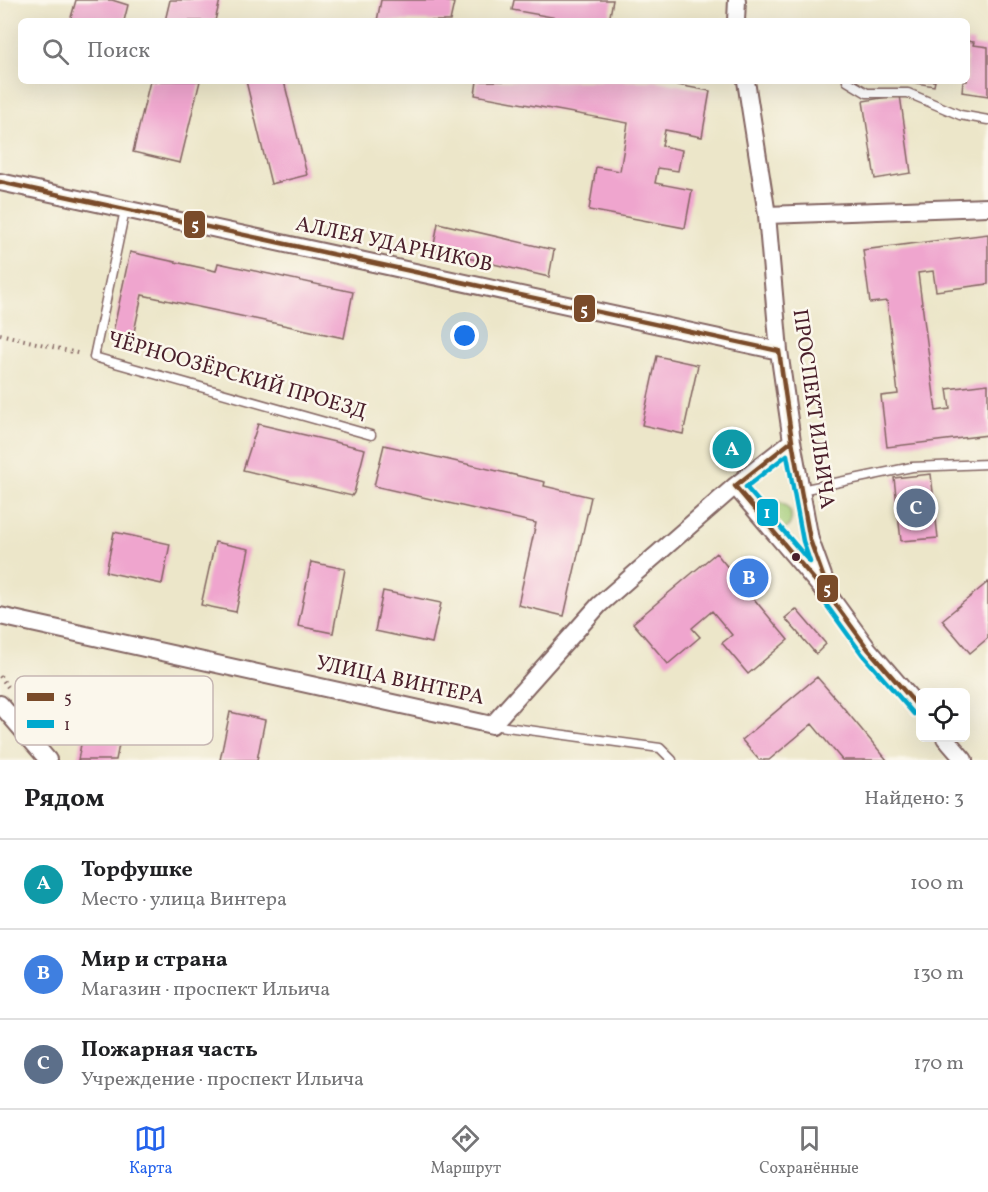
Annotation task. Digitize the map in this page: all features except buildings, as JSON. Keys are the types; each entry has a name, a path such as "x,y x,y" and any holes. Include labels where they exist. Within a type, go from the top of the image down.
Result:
{"street":[{"path":"736,18 737,0"},
{"name":"ПРОСПЕКТ ИЛЬИЧА","path":"746,84 767,215 779,351 810,540 831,598 868,649 916,703"},
{"name":"АЛЛЕЯ УДАРНИКОВ","path":"0,182 779,351"},
{"path":"767,215 988,207"},
{"name":"УЛИЦА ВИНТЕРА","path":"0,616 492,725 599,605 735,486 792,441"},
{"path":"735,486 831,598"},
{"path":"0,704 15,722"},
{"path":"948,742 964,760"},
{"path":"35,745 48,760"}],"lane":[{"path":"852,84 867,93 908,93 960,115 988,120"},
{"name":"ЧЁРНООЗЁРСКИЙ ПРОЕЗД","path":"125,210 94,357 371,435"},
{"path":"801,490 912,467 988,464"},
{"path":"492,725 660,748 672,760"}],"path":[{"path":"0,334 94,357"}],"green space":[{"path":"775,501 786,506 791,515 789,524 781,533 762,509 767,503"}],"transit line":[{"name":"5","path":"0,182 779,351"},
{"name":"5","path":"779,351 810,540 831,598 868,649 916,704"},
{"name":"5","path":"792,441 735,486 818,584"},
{"name":"1","path":"787,455 803,541 810,562 746,487 787,455"},
{"name":"1","path":"825,603 862,654 914,714"}],"place":[{"name":"Торфушке","path":"732,449"},
{"name":"Пожарная часть","path":"916,508"},
{"name":"Мир и страна","path":"749,578"}]}
